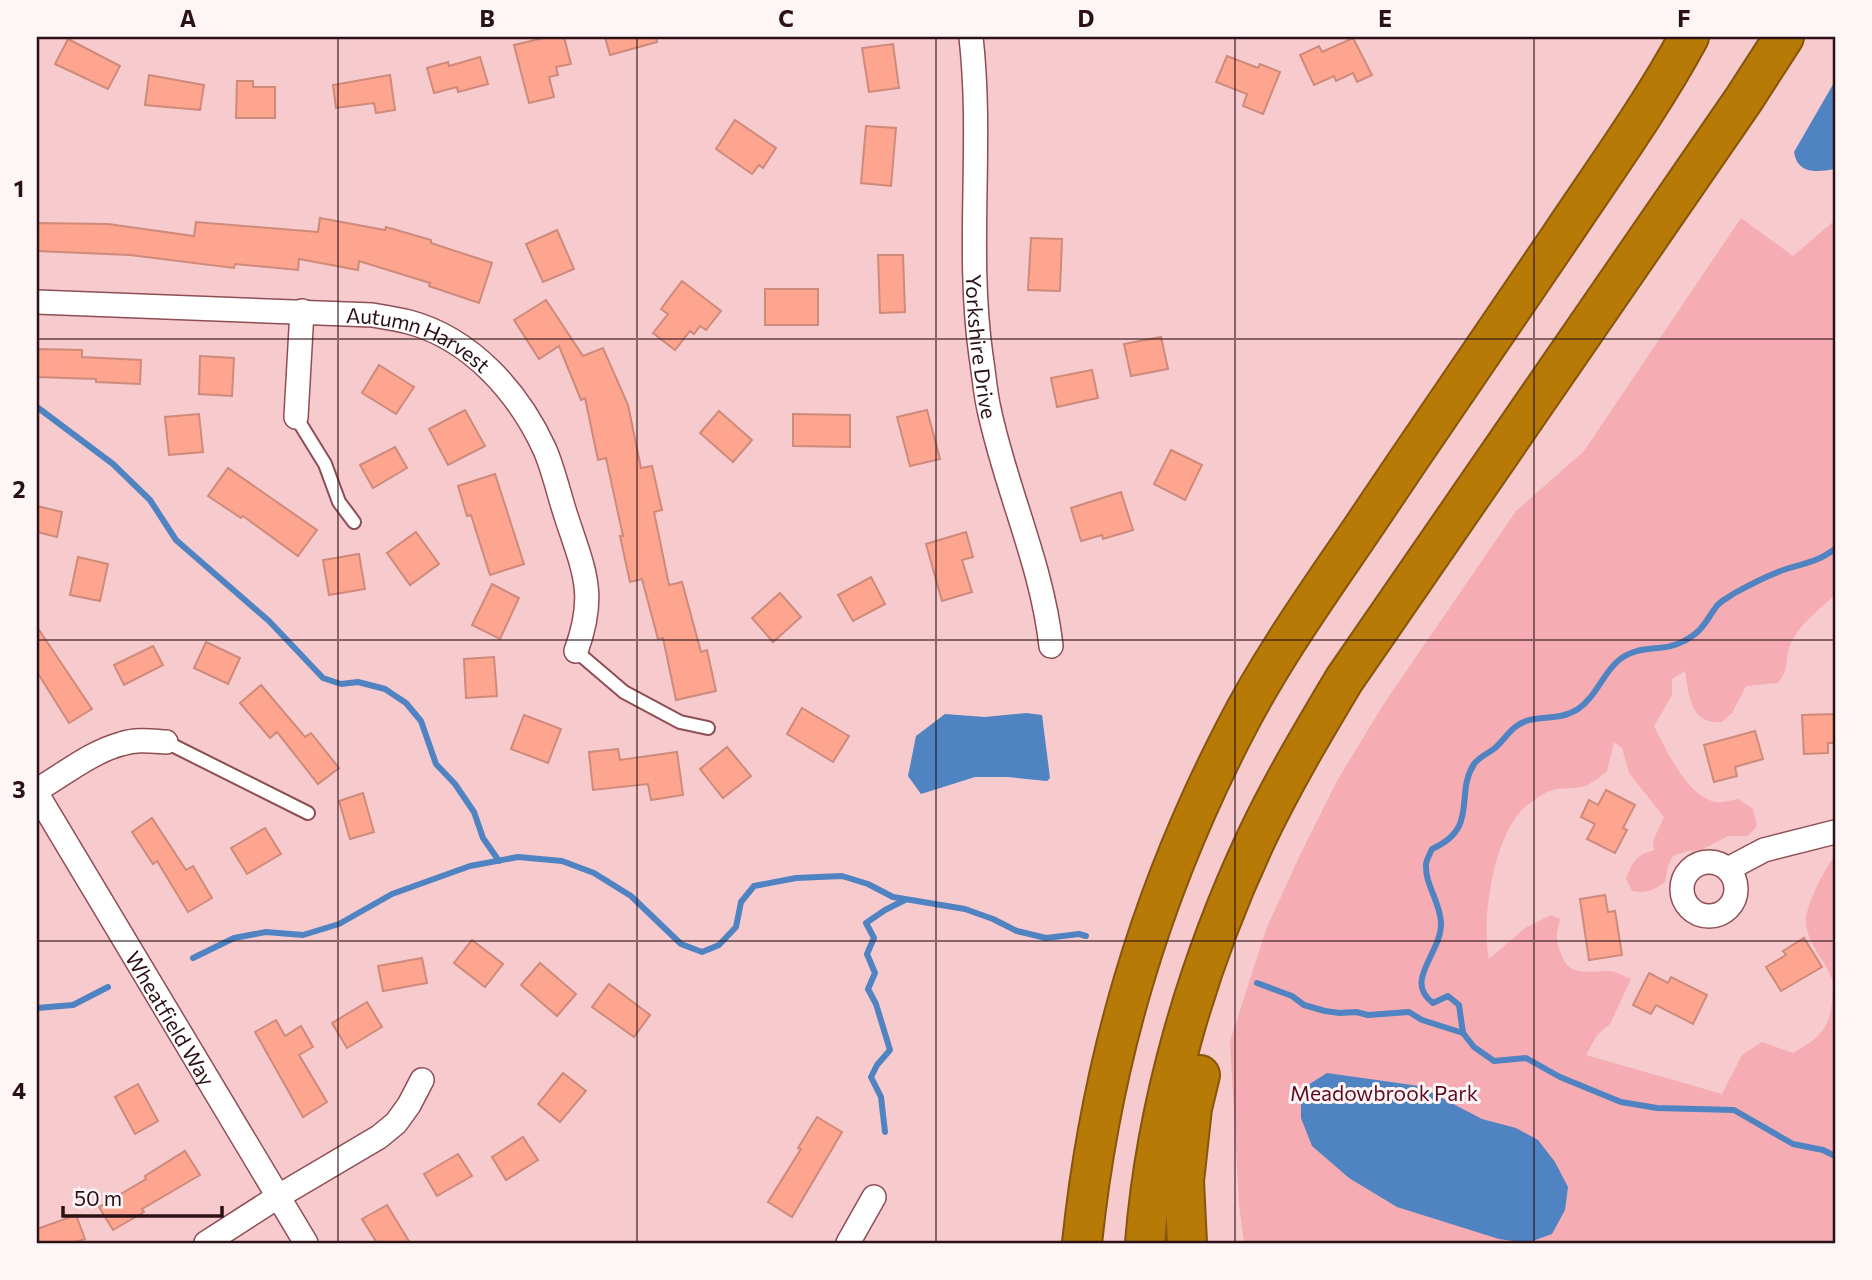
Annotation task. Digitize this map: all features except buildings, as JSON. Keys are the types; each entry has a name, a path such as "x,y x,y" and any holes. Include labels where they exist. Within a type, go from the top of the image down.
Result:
{"highway":[{"path":"1082,1243 1104,1091 1126,1004 1157,904 1196,808 1235,730 1285,643 1604,171 1689,37"},
{"path":"1145,1243 1148,1207 1167,1103 1187,1024 1220,925 1256,840 1296,761 1344,680 1784,37"},
{"path":"1187,1243 1184,1181 1192,1108 1211,1032 1272,849 1306,766 1350,684 1481,479"},
{"path":"1076,1243 1087,1196"}],"street":[{"name":"Yorkshire Drive","path":"971,37 976,124 975,308 989,409 1039,576 1051,646"},
{"name":"Autumn Harvest","path":"37,302 372,315 411,323 443,337 476,358 502,382 523,410 545,451 585,576 588,601 585,625 576,651"},
{"path":"296,417 302,312"},
{"path":"37,792 102,751 143,740 166,742"},
{"name":"Wheatfield Way","path":"37,792 306,1243"},
{"path":"1728,869 1764,850 1835,832"},
{"path":"206,1243 279,1196 379,1138 396,1123 422,1080"},
{"path":"848,1243 874,1197"}],"lane":[{"path":"296,417 325,464 339,502 354,522"},
{"path":"576,651 624,692 680,722 708,728"},
{"path":"166,742 308,813"}],"green space":[{"name":"Meadowbrook Park","path":"1741,218 1793,256 1835,220 1835,595 1807,620 1795,636 1788,652 1785,671 1778,683 1746,686 1732,713 1722,722 1711,722 1697,714 1693,707 1685,671 1672,679 1672,695 1654,726 1671,759 1696,791 1716,802 1738,799 1753,809 1757,826 1748,836 1728,836 1701,850 1673,856 1668,865 1665,882 1650,891 1632,891 1626,879 1630,868 1643,854 1654,850 1653,841 1664,817 1629,773 1622,748 1614,742 1607,771 1600,777 1585,786 1543,794 1524,808 1512,823 1503,840 1492,881 1488,903 1487,943 1489,959 1525,928 1551,915 1560,919 1557,941 1565,963 1576,970 1610,971 1631,979 1610,1024 1597,1035 1586,1055 1722,1094 1742,1055 1762,1042 1793,1053 1809,1043 1825,1027 1831,1011 1833,981 1807,931 1806,917 1816,888 1835,855 1835,1243 1244,1243 1239,1204 1230,1041 1267,927 1301,853 1337,781 1383,705 1516,511 1584,451"}],"water":[{"path":"1835,81 1835,169 1809,170 1800,165 1794,152"},
{"path":"1026,713 1042,715 1050,778 1047,781 975,777 921,794 908,776 916,736 945,714 985,717"},
{"path":"1327,1073 1419,1086 1482,1119 1516,1128 1538,1140 1555,1162 1568,1187 1565,1210 1552,1234 1527,1243 1499,1239 1397,1207 1349,1178 1312,1146 1301,1118 1301,1097 1308,1085"}],"waterway":[{"path":"37,407 113,464 150,500 176,540 269,621 323,678 341,684 358,682 385,689 406,703 421,721 436,764 455,784 474,812 483,838 499,861"},
{"path":"1835,549 1817,560 1773,574 1733,594 1718,605 1700,630 1684,641 1627,655 1613,665 1590,698 1578,709 1561,716 1537,718 1522,723 1474,764 1468,776 1461,821 1447,841 1432,849 1426,865 1441,924 1436,946 1422,976 1425,995 1433,1003 1448,996 1459,1005 1463,1033 1474,1047 1494,1061 1526,1058 1560,1077 1621,1102 1657,1108 1734,1110 1793,1144 1823,1150 1835,1156"},
{"path":"193,958 234,938 266,932 303,935 339,924 392,894 470,866 518,857 562,861 594,873 631,896 681,944 702,952 719,945 736,927 741,902 754,886 796,878 842,876 868,884 893,897 965,909 1017,931 1046,938 1079,934 1086,936"},
{"path":"885,1132 881,1097 871,1077 890,1050 876,1004 868,989 875,973 867,954 874,938 866,923 905,900"},
{"path":"1257,983 1292,996 1304,1005 1325,1011 1368,1015 1409,1012 1422,1020 1463,1033"},
{"path":"37,1008 73,1005 108,987"}]}
